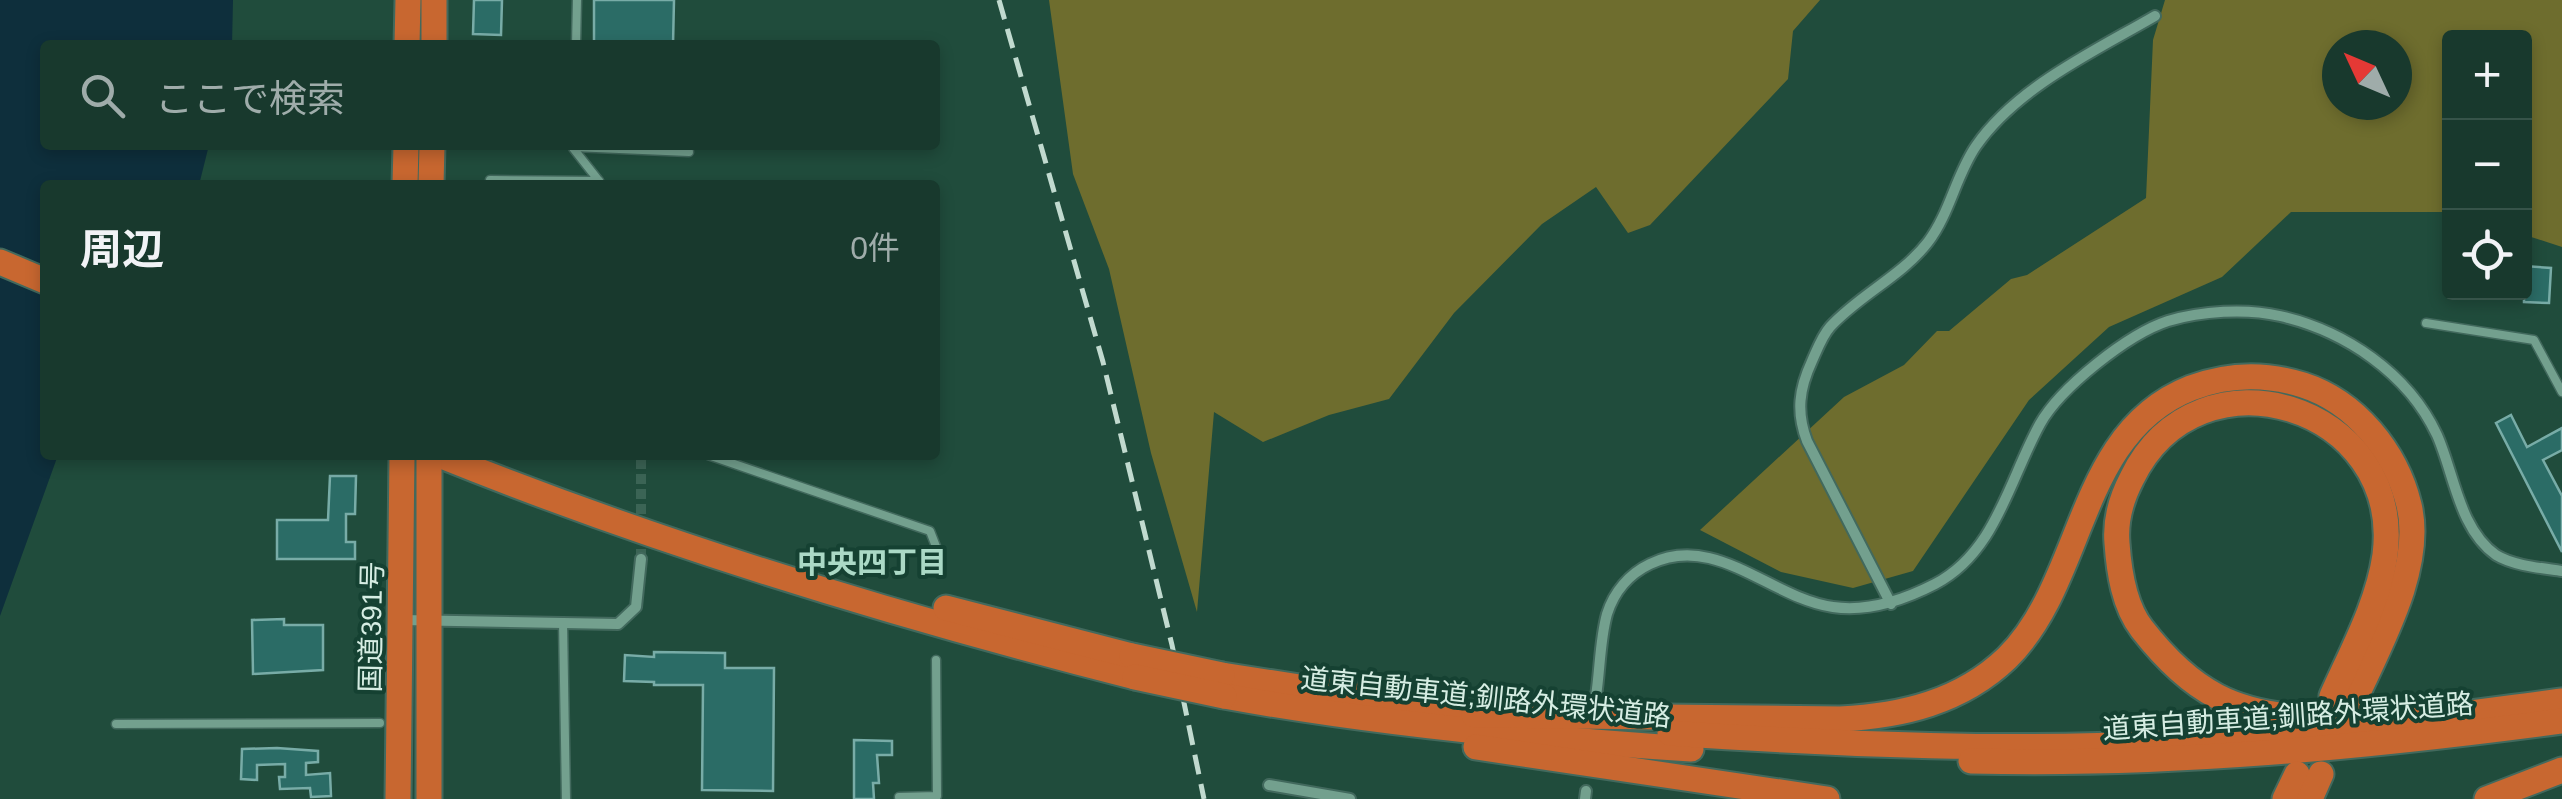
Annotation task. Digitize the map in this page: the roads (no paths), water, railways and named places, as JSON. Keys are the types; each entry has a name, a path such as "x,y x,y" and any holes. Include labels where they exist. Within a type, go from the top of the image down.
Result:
{"highway":[{"path":"407,40 408,0"},
{"path":"434,0 434,40"},
{"path":"405,180 406,150"},
{"path":"431,180 432,150"},
{"path":"0,262 40,279"},
{"path":"0,278 40,294"},
{"path":"1474,715 1840,719 1883,717 1947,699 1978,683 2009,656 2037,620 2097,482 2122,442 2148,415 2180,392 2210,380 2244,376 2306,386 2332,398 2375,436 2404,486 2412,518 2410,559 2391,620 2344,698 2385,554 2385,522 2370,471 2338,434 2317,420 2259,402 2227,402 2193,415 2161,435 2140,461 2124,494 2115,526 2118,558 2124,589 2137,622 2183,676 2246,708 2284,717 2418,720"},
{"name":"国道391号","path":"398,799 402,460"},
{"name":"国道391号","path":"428,799 429,460"},
{"name":"道東自動車道;釧路外環状道路","path":"456,460 522,481 669,540 904,613 1223,686 1305,710 1474,732 1883,758 2131,761 2317,757 2562,721"},
{"name":"道東自動車道;釧路外環状道路","path":"485,460 522,481"},
{"name":"道東自動車道;釧路外環状道路","path":"1223,686 1645,732 1884,743 2150,743 2317,757 2418,720 2562,701"},
{"path":"1305,710 1402,736 1827,799"},
{"path":"2285,799 2317,757"},
{"path":"2310,799 2317,757"},
{"path":"2487,799 2562,770"}],"street":[{"path":"1891,604 1807,441 1798,418 1801,383 1827,330 1928,243 1975,147 1998,120 2033,89 2155,16"},
{"path":"1596,696 1607,614 1623,583 1640,569 1661,558 1696,553 1736,566 1795,597 1836,608 1891,604 1938,583 1969,558 1992,531 2043,420 2078,378 2166,322 2223,312 2278,315 2331,333 2375,358 2408,391 2436,433 2473,530 2497,555 2562,571"},
{"path":"401,620 618,624 636,607 640,559"},
{"path":"1269,785 1350,799"}],"lane":[{"path":"576,40 577,0"},
{"path":"576,150 597,180"},
{"path":"650,150 689,152"},
{"path":"2426,323 2534,340 2562,392"},
{"path":"723,460 930,530 937,549"},
{"path":"563,622 566,799"},
{"path":"899,797 937,796 936,660"},
{"path":"116,724 380,724"}],"water":[{"path":"0,0 233,0 232,40 40,40 40,150 208,150 200,180 40,180 40,460 56,460 0,616"}],"tunnel":[{"path":"641,460 641,559"}],"railway":[{"path":"999,0 1103,362 1172,645 1204,799"}],"district":[{"name":"中央四丁目","path":"872,563"}]}
